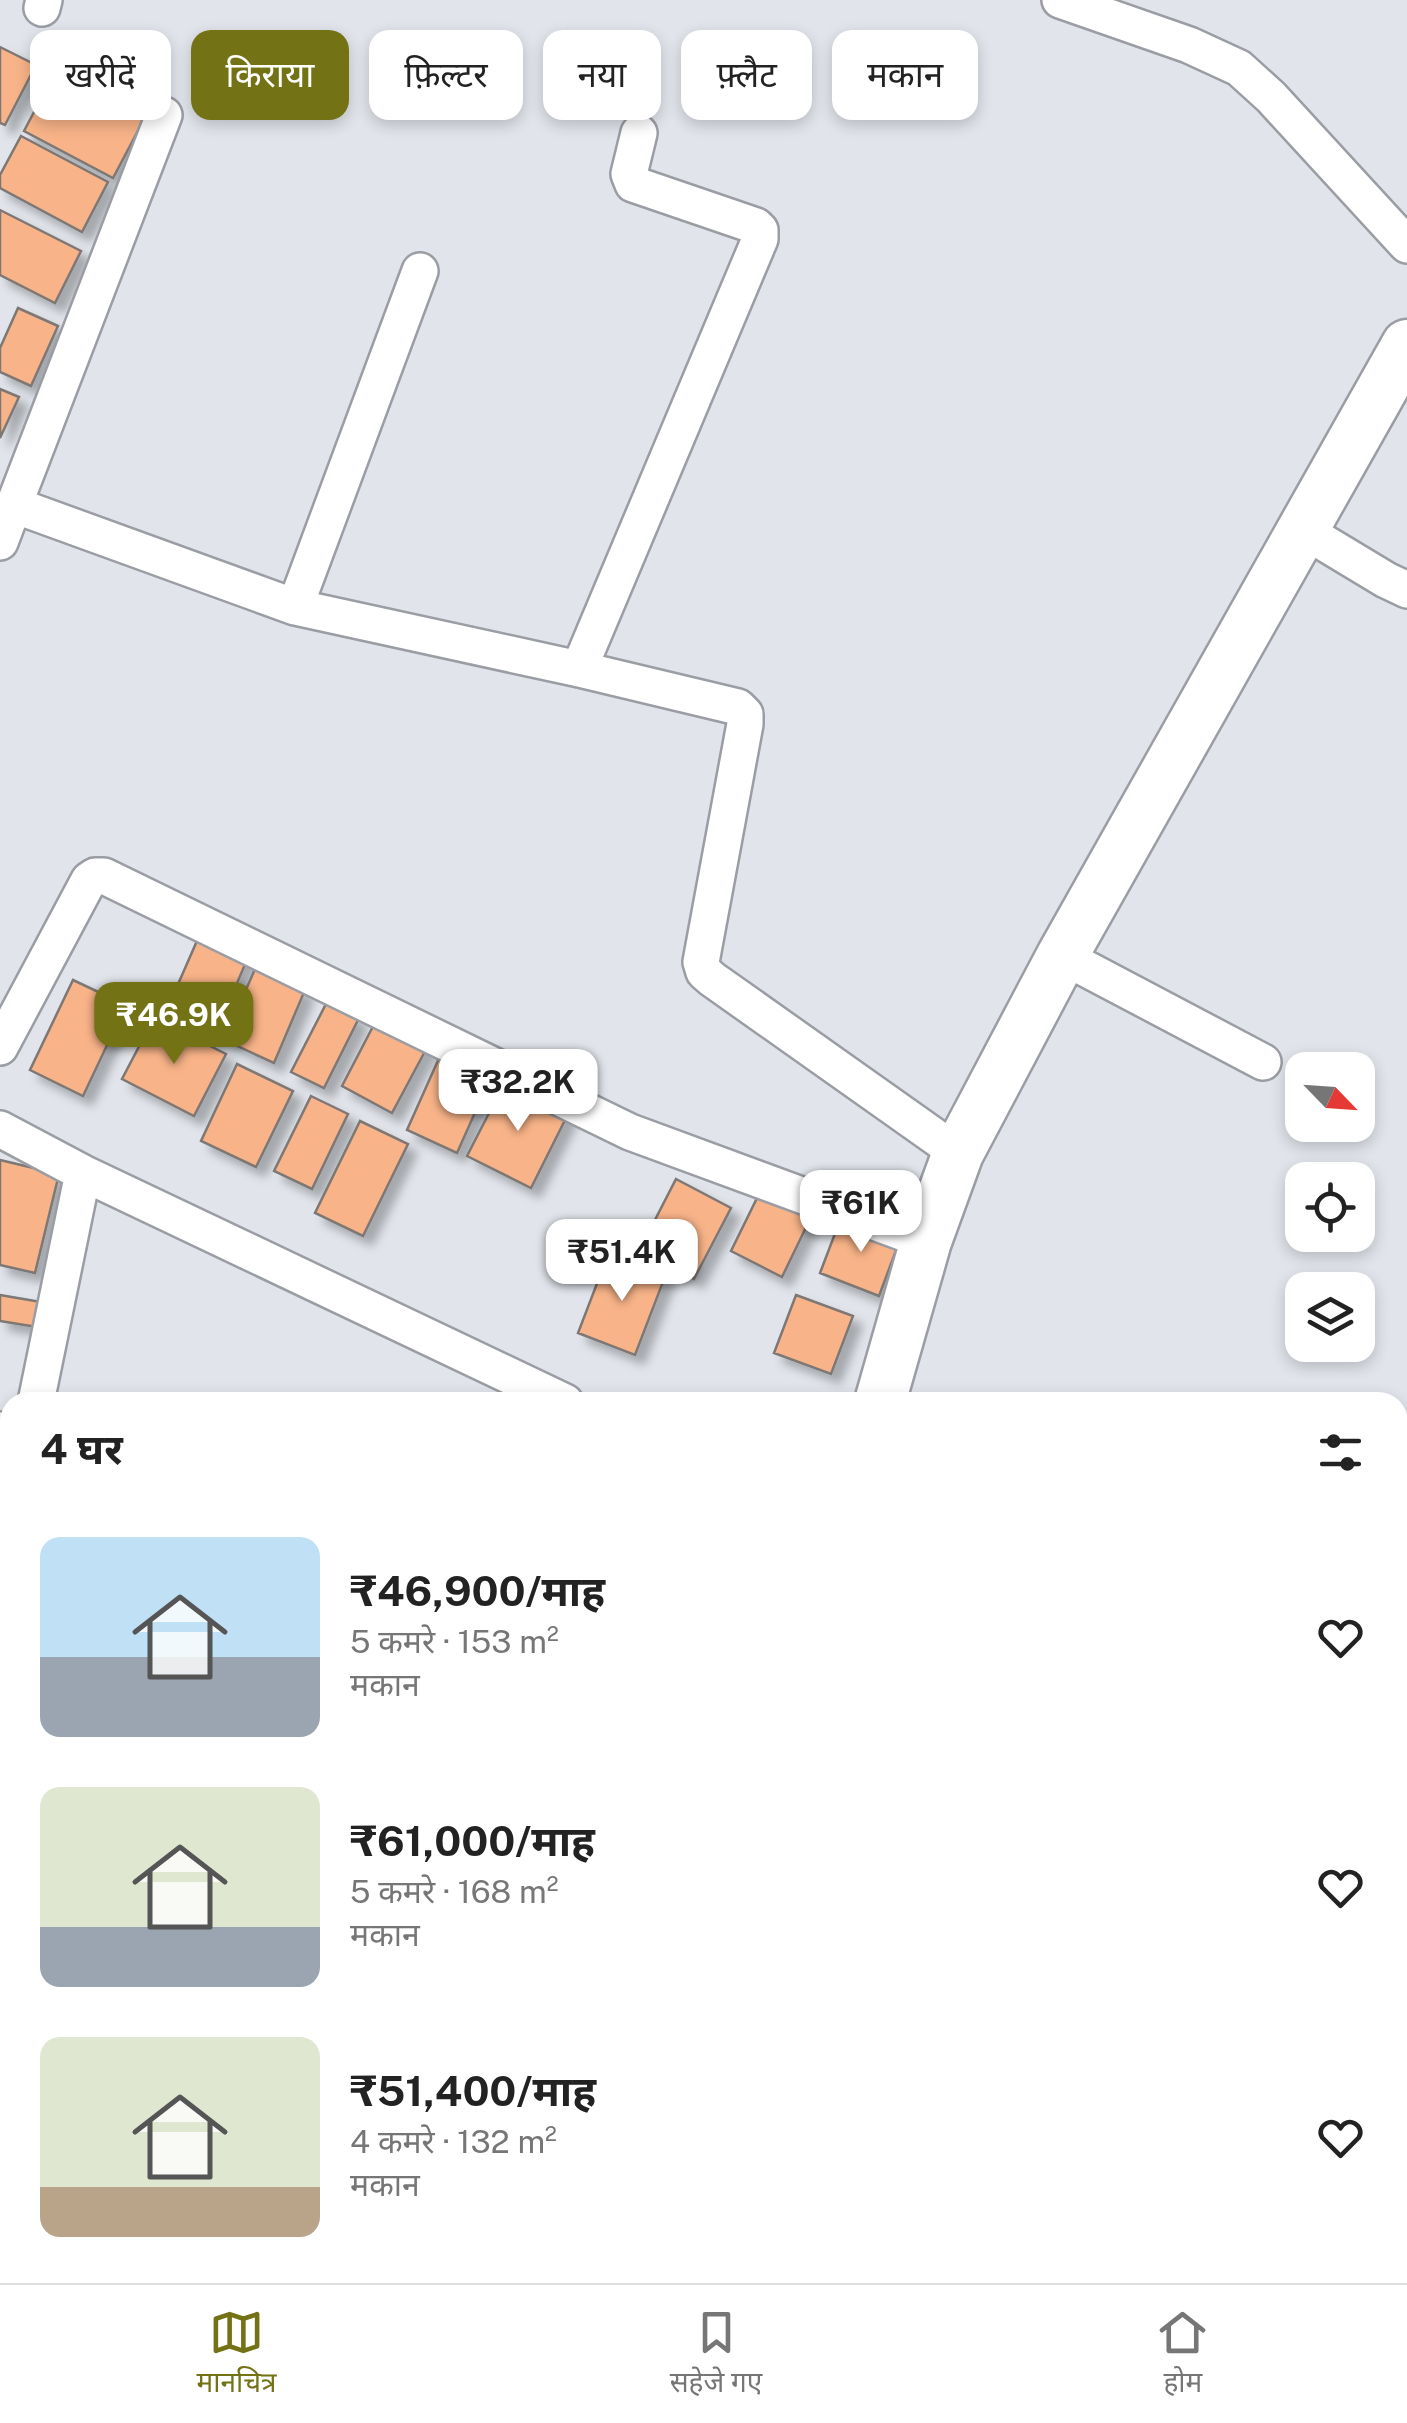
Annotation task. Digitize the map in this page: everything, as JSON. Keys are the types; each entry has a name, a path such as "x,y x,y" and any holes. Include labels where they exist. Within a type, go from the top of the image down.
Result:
{"street":[{"path":"1060,0 1189,45 1239,68 1407,245"},
{"path":"0,542 162,120"},
{"path":"579,668 760,239 756,226 634,184 629,174 639,134"},
{"path":"296,608 420,271"},
{"path":"893,1392 926,1241 958,1153 1062,956 1407,345"},
{"path":"14,505 296,608 579,668 738,707 745,714 745,724 702,962 704,972 958,1153"},
{"path":"1303,530 1407,590"},
{"path":"0,1047 88,880 104,876 630,1132 926,1241"},
{"path":"1062,956 1263,1062"},
{"path":"0,1130 544,1392"},
{"path":"38,1392 83,1173"}],"building":[{"path":"0,47 30,62 30,77 5,125 0,123"},
{"path":"30,120 144,120 113,178 24,131"},
{"path":"21,136 108,182 82,232 0,188 0,175"},
{"path":"0,210 81,251 55,303 0,275"},
{"path":"18,308 58,326 31,386 0,372 0,348"},
{"path":"0,389 19,397 0,438"},
{"path":"200,934 249,955 215,1035 165,1014"},
{"path":"255,969 305,990 274,1063 224,1040"},
{"path":"73,980 126,1005 83,1096 30,1070"},
{"path":"327,1002 359,1018 324,1088 291,1072"},
{"path":"380,1013 431,1040 392,1113 342,1086"},
{"path":"154,1018 226,1054 194,1116 122,1079"},
{"path":"444,1047 494,1070 457,1153 407,1130"},
{"path":"237,1064 293,1091 256,1167 201,1141"},
{"path":"506,1080 569,1112 531,1188 467,1156"},
{"path":"311,1096 348,1114 312,1189 274,1171"},
{"path":"360,1121 408,1144 363,1236 315,1213"},
{"path":"0,1160 59,1174 35,1273 0,1265"},
{"path":"676,1179 731,1208 694,1279 639,1251"},
{"path":"760,1192 811,1217 782,1277 731,1251"},
{"path":"842,1215 901,1237 879,1296 820,1273"},
{"path":"609,1252 666,1274 635,1355 578,1333"},
{"path":"0,1295 41,1302 37,1327 0,1321"},
{"path":"796,1295 853,1316 831,1374 774,1353"}]}
